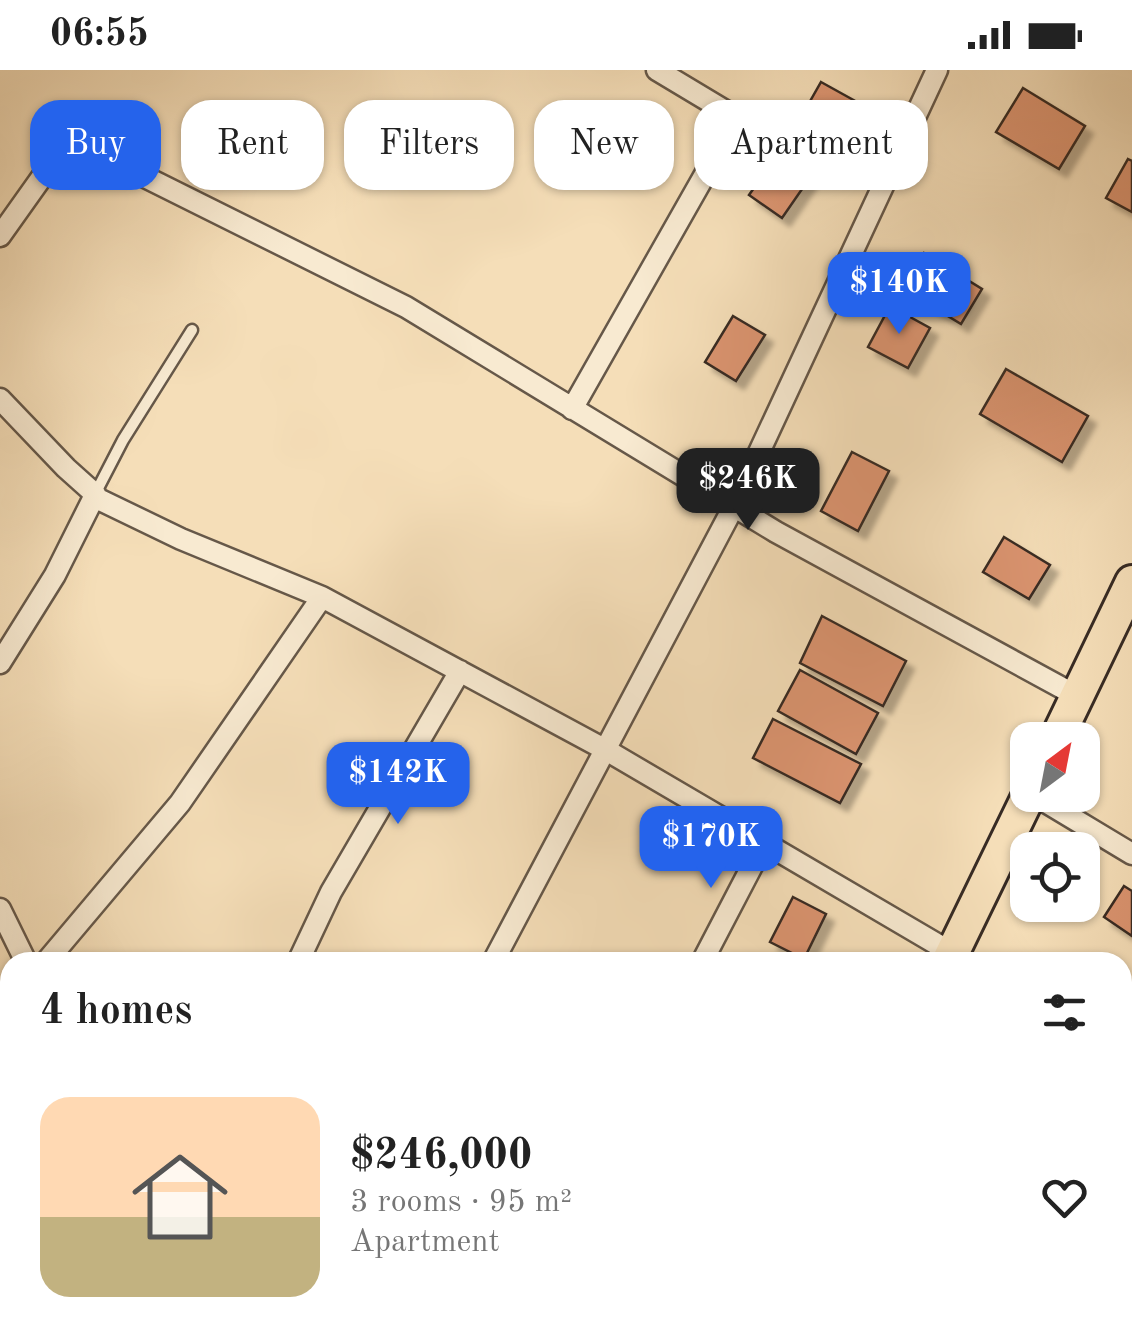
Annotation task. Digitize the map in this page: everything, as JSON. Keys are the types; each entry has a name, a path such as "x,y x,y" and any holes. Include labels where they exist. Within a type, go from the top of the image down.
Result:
{"highway":[{"path":"1065,722 1132,582"},
{"path":"953,952 1023,812"}],"street":[{"path":"572,410 737,118 658,70"},
{"path":"498,952 734,506 936,70"},
{"path":"0,236 54,160 124,166 406,307 734,506 1077,696"},
{"path":"0,398 95,496 181,538 322,596 606,750 940,952"},
{"path":"0,664 55,575 95,496"},
{"path":"54,952 180,803 322,596"},
{"path":"303,952 331,892 460,672"},
{"path":"1061,812 1132,854"},
{"path":"707,952 764,843"},
{"path":"0,909 21,952"}],"lane":[{"path":"95,496 123,440 192,330"}],"building":[{"path":"821,82 853,100 811,100"},
{"path":"1023,88 1085,126 1059,169 996,132"},
{"path":"1128,159 1132,161 1132,212 1106,198"},
{"path":"753,190 801,190 782,218 749,195"},
{"path":"924,253 982,289 961,324 902,288"},
{"path":"890,306 930,328 908,368 868,347"},
{"path":"733,316 765,335 736,381 705,362"},
{"path":"1006,369 1088,416 1062,462 980,414"},
{"path":"852,452 889,471 858,531 821,511"},
{"path":"1004,537 1050,565 1029,599 983,572"},
{"path":"822,616 906,661 883,706 800,663"},
{"path":"800,670 878,713 856,754 778,711"},
{"path":"773,719 861,764 840,803 753,758"},
{"path":"1124,886 1132,891 1132,936 1104,917"},
{"path":"793,897 826,914 807,952 790,952 770,942"}]}
